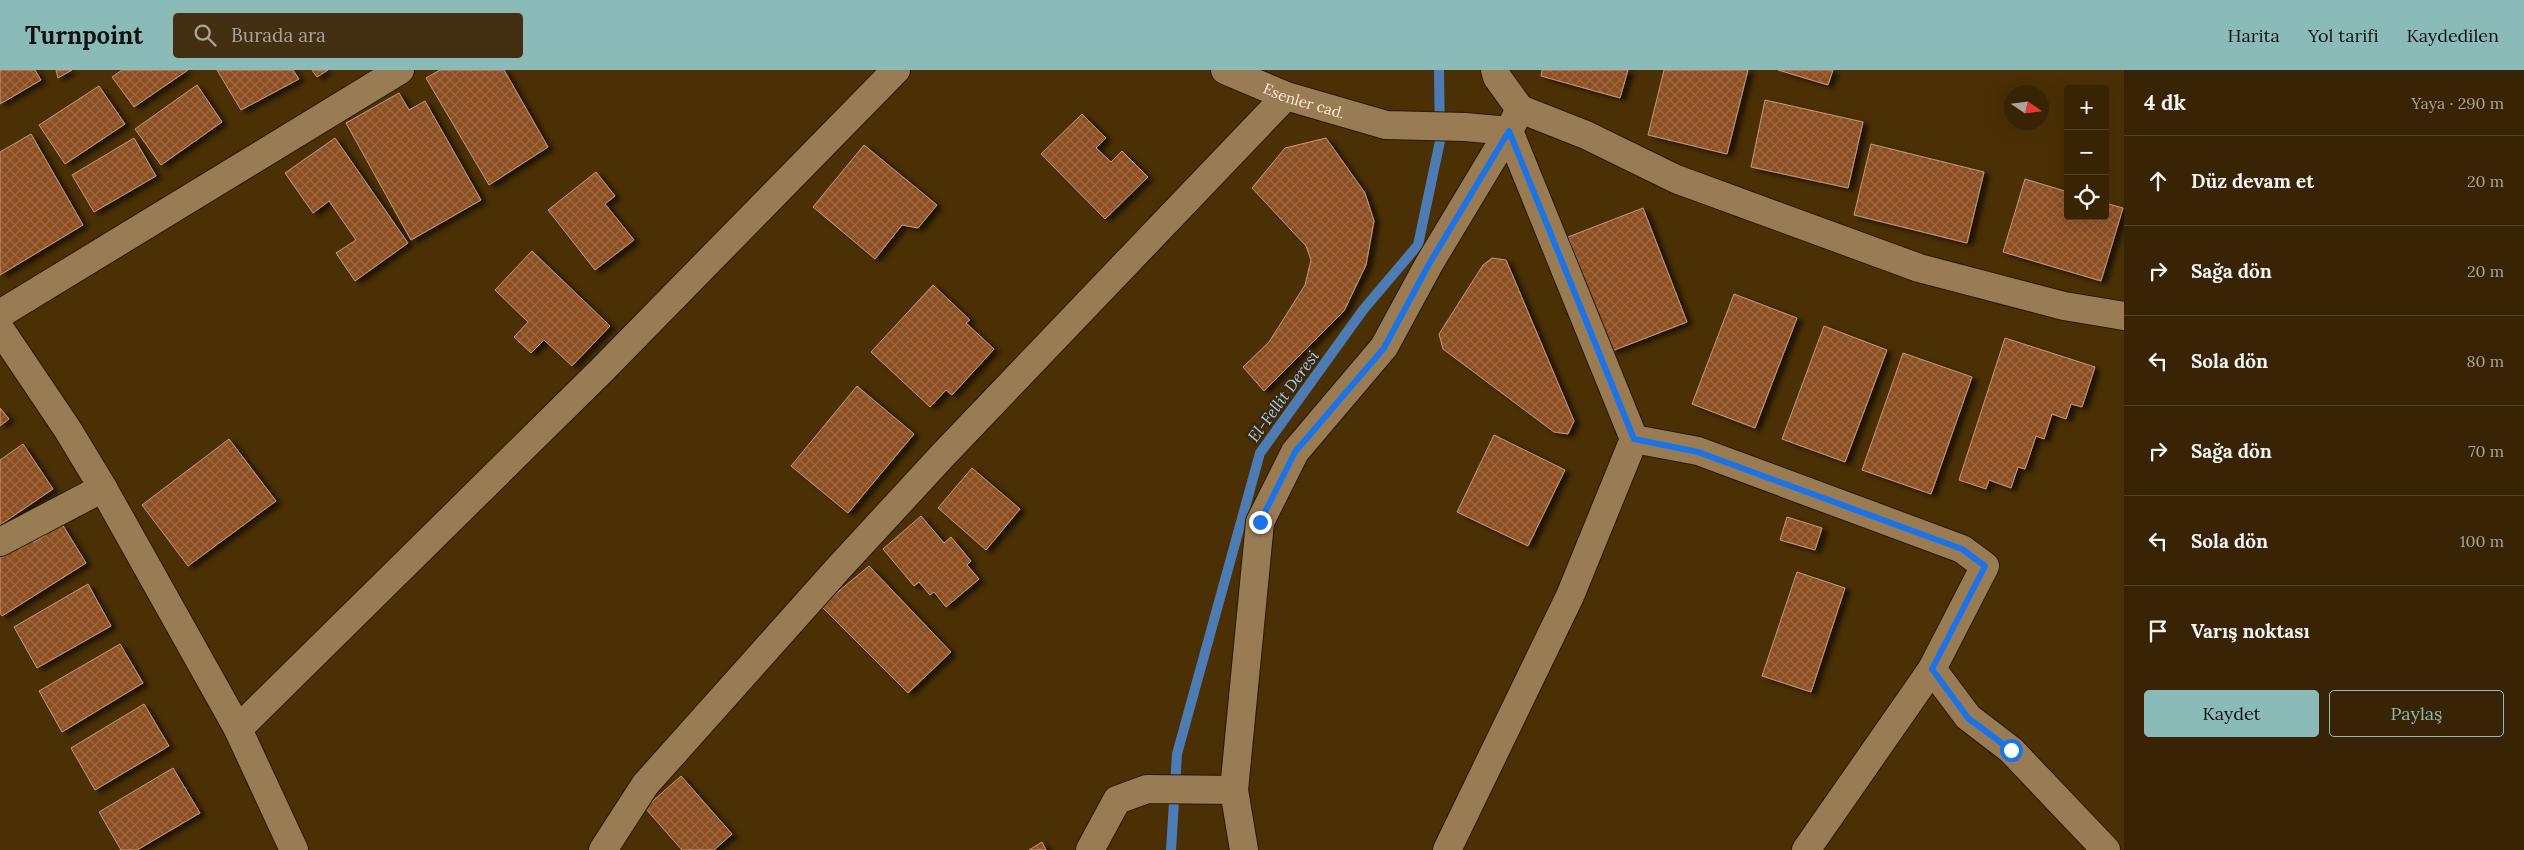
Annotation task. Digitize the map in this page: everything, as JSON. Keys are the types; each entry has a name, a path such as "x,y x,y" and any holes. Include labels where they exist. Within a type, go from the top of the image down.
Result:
{"street":[{"path":"0,314 400,70"},
{"path":"238,729 602,370 896,70"},
{"name":"Esenler cad.","path":"1225,70 1286,96 1386,126 1465,127 1514,120 1586,135 1676,179 1920,268 2064,306 2124,316"},
{"path":"1447,850 1570,596 1634,439 1497,77 1496,70"},
{"path":"603,850 645,785 830,578 949,448 1286,96"},
{"path":"1244,850 1234,790 1260,522 1295,452 1384,348 1429,264 1514,120"},
{"path":"0,329 68,430 103,488 238,729 294,850"},
{"path":"1634,439 1707,455 1962,549 1985,566 1932,669 1806,850"},
{"path":"0,542 103,488"},
{"path":"1932,669 1968,718 2011,750 2106,850"},
{"path":"1090,850 1117,800 1147,789 1234,790"}],"building":[{"path":"0,70 35,70 41,80 0,104"},
{"path":"56,70 72,70 58,78"},
{"path":"122,70 188,70 134,107 112,77"},
{"path":"217,70 293,70 299,79 241,110"},
{"path":"312,70 328,70 317,77"},
{"path":"440,70 504,70 548,147 489,185 426,78"},
{"path":"1542,70 1628,70 1620,98 1541,76"},
{"path":"1664,70 1748,70 1727,154 1648,135"},
{"path":"1778,70 1833,70 1828,85"},
{"path":"197,85 222,122 161,165 135,129"},
{"path":"99,86 125,124 65,164 39,125"},
{"path":"399,93 409,110 425,101 481,200 411,240 346,123"},
{"path":"1765,100 1863,122 1848,188 1751,167"},
{"path":"1082,114 1106,138 1096,148 1111,162 1122,151 1148,177 1105,219 1041,154"},
{"path":"31,134 83,225 0,275 0,152"},
{"path":"134,138 156,176 94,212 72,175"},
{"path":"335,138 408,243 355,281 336,253 356,240 329,201 313,213 285,173"},
{"path":"1326,138 1365,193 1374,221 1366,265 1344,311 1264,391 1243,367 1269,342 1305,285 1311,260 1306,246 1252,188 1285,148"},
{"path":"1871,144 1984,172 1967,243 1854,215"},
{"path":"864,145 937,205 918,228 902,225 875,259 813,207"},
{"path":"596,172 615,196 605,204 634,240 595,270 548,210"},
{"path":"2025,179 2064,191 2064,220 2109,220 2109,204 2123,208 2101,281 2003,252"},
{"path":"1643,208 1687,322 1612,351 1568,237"},
{"path":"532,251 610,326 572,366 544,340 531,353 514,337 528,322 495,290"},
{"path":"1492,258 1506,260 1574,421 1568,434 1554,432 1443,349 1439,334 1483,265"},
{"path":"933,285 970,320 966,323 994,349 952,395 946,390 930,407 871,352"},
{"path":"1734,294 1797,318 1755,428 1692,404"},
{"path":"1824,326 1887,350 1845,462 1782,439"},
{"path":"2005,338 2095,367 2082,407 2071,404 2066,419 2052,414 2044,439 2036,436 2025,469 2018,467 2011,488 1989,480 1986,489 1959,480"},
{"path":"1903,353 1972,377 1931,494 1862,470"},
{"path":"857,386 914,434 848,513 791,466"},
{"path":"0,408 9,419 0,426"},
{"path":"1494,435 1565,470 1528,546 1457,512"},
{"path":"229,439 276,501 188,566 142,505"},
{"path":"23,444 53,489 0,525 0,460"},
{"path":"972,468 1020,509 986,550 938,508"},
{"path":"921,516 944,543 951,537 971,561 967,565 979,579 946,607 934,592 930,595 919,582 914,586 883,549"},
{"path":"1787,517 1822,528 1815,550 1780,540"},
{"path":"62,524 86,563 2,616 0,613 0,551 29,534 34,542"},
{"path":"869,566 951,652 908,693 821,606"},
{"path":"1797,572 1845,588 1811,692 1762,676"},
{"path":"88,584 111,626 37,668 14,627"},
{"path":"120,644 143,683 62,732 39,691"},
{"path":"144,704 169,746 95,790 71,748"},
{"path":"173,768 200,813 137,850 121,850 99,812"},
{"path":"681,776 732,834 714,850 682,850 645,808"},
{"path":"1042,842 1046,850 1029,850"}],"waterway":[{"name":"El-Fellit Deresi","path":"1171,850 1177,754 1260,453 1363,310 1418,245 1440,141 1439,70"}],"route":[{"path":"1260,522 1295,452 1384,348 1429,264 1509,131 1634,439 1698,452 1962,549 1985,566 1932,669 1968,718 2011,750"}]}
